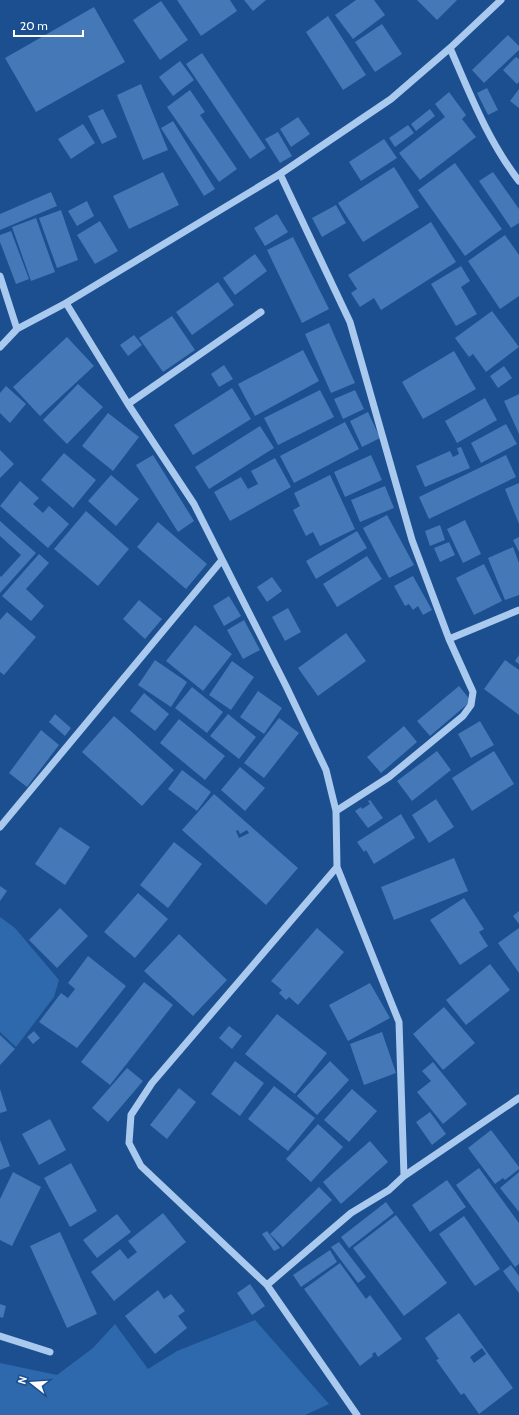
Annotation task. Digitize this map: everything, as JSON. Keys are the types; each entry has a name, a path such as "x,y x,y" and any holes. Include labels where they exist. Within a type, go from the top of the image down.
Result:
{"street":[{"path":"0,347 17,329 66,303 280,174 391,99 450,48 501,0"},
{"path":"450,48 482,120 512,172 519,181"},
{"path":"280,174 350,322 412,540 449,639 473,692 471,705 463,716 389,777 336,811"},
{"path":"0,276 17,329"},
{"path":"66,303 128,404 194,504 286,686 326,770 336,811 337,867 399,1022 404,1176"},
{"path":"128,404 261,312"},
{"path":"0,827 222,560"},
{"path":"449,639 519,610"},
{"path":"337,867 152,1083 131,1115 129,1143 141,1166 267,1285 357,1415"},
{"path":"267,1285 351,1213 389,1190 404,1176 519,1098"},
{"path":"0,1336 50,1352"}],"shaded area":[{"path":"0,917 15,928 59,980 54,997 16,1047 0,1032"},
{"path":"255,1320 329,1404 305,1415 0,1415 0,1363 57,1375 93,1348 115,1324 148,1369 177,1351"}],"building":[{"path":"177,0 230,0 237,11 201,36"},
{"path":"244,0 266,0 253,11"},
{"path":"356,0 374,0 385,15 353,39 335,15"},
{"path":"417,0 457,0 437,20"},
{"path":"161,1 188,40 160,60 133,20"},
{"path":"94,7 125,62 36,112 5,58"},
{"path":"328,16 366,75 343,90 306,32"},
{"path":"382,24 402,54 375,72 355,42"},
{"path":"508,35 519,46 519,50 484,83 472,70"},
{"path":"202,53 266,148 250,159 186,64"},
{"path":"516,57 519,59 519,82 517,84 503,70"},
{"path":"180,61 194,80 173,96 159,77"},
{"path":"141,84 168,150 143,160 117,95"},
{"path":"487,88 498,110 488,115 477,93"},
{"path":"519,89 519,108 510,101"},
{"path":"190,90 205,112 200,115 237,169 219,182 167,107"},
{"path":"449,92 466,115 462,119 476,137 420,180 399,153 445,117 435,104"},
{"path":"103,109 117,137 102,144 88,116"},
{"path":"430,109 435,116 416,131 411,124"},
{"path":"298,117 310,134 291,147 280,129"},
{"path":"173,121 215,189 204,196 161,128"},
{"path":"83,124 95,143 71,159 58,139"},
{"path":"408,125 414,133 395,147 389,138"},
{"path":"278,132 292,156 280,163 265,139"},
{"path":"384,139 397,158 361,181 349,162"},
{"path":"455,163 502,229 465,256 418,190"},
{"path":"394,167 419,207 363,242 338,203"},
{"path":"163,172 179,205 129,229 113,196"},
{"path":"493,172 519,209 519,223 511,228 479,181"},
{"path":"51,192 57,206 0,230 0,214"},
{"path":"87,201 94,216 77,226 68,211"},
{"path":"336,205 346,223 322,237 312,218"},
{"path":"61,210 78,260 57,268 39,218"},
{"path":"277,214 288,232 265,246 254,228"},
{"path":"36,218 55,272 31,281 12,227"},
{"path":"100,221 118,251 95,264 77,235"},
{"path":"431,222 456,262 381,310 374,298 360,307 351,293 357,289 348,275"},
{"path":"11,231 29,279 16,284 0,242 0,235"},
{"path":"505,235 519,255 519,296 500,309 468,261"},
{"path":"293,237 329,309 302,323 267,250"},
{"path":"255,254 267,271 235,295 223,278"},
{"path":"461,266 470,281 461,287 477,314 456,326 431,284"},
{"path":"218,282 234,305 192,335 176,312"},
{"path":"492,311 519,347 486,372 473,354 469,357 455,338"},
{"path":"172,316 195,350 163,372 139,338"},
{"path":"329,323 355,383 331,393 305,334"},
{"path":"134,335 142,345 128,356 120,345"},
{"path":"67,337 94,366 40,416 13,387"},
{"path":"303,350 319,381 255,416 238,384"},
{"path":"454,351 476,389 423,419 402,382"},
{"path":"224,365 233,379 219,387 211,374"},
{"path":"504,366 512,378 498,388 490,376"},
{"path":"78,384 103,407 67,444 43,420"},
{"path":"6,386 26,404 10,423 0,413 0,393"},
{"path":"232,388 251,419 193,455 174,425"},
{"path":"320,390 334,417 278,445 264,418"},
{"path":"355,390 364,409 343,419 334,399"},
{"path":"519,394 519,434 504,401"},
{"path":"485,398 497,420 457,443 445,421"},
{"path":"368,412 380,438 362,447 350,421"},
{"path":"108,413 139,437 113,471 82,446"},
{"path":"345,422 359,449 294,483 280,456"},
{"path":"506,424 517,444 481,463 471,443"},
{"path":"260,426 274,448 209,489 195,467"},
{"path":"461,447 470,468 425,487 416,466 450,451 453,457 459,454 457,448"},
{"path":"0,450 14,464 0,478"},
{"path":"64,453 96,480 73,508 41,480"},
{"path":"153,455 194,521 178,532 136,465"},
{"path":"371,455 382,480 345,497 334,472"},
{"path":"506,455 516,477 429,519 419,497"},
{"path":"275,458 291,487 230,521 214,492 241,477 248,489 258,484 251,471"},
{"path":"111,475 139,499 116,526 88,501"},
{"path":"330,475 355,529 320,546 313,532 306,536 293,510 300,506 294,493"},
{"path":"20,481 39,498 33,504 43,513 49,506 69,524 48,548 0,506"},
{"path":"519,483 519,524 505,489"},
{"path":"385,486 394,508 360,522 351,500"},
{"path":"86,511 129,549 98,586 54,549"},
{"path":"387,515 414,565 389,578 363,528"},
{"path":"465,520 481,554 463,563 447,529"},
{"path":"0,521 36,553 0,593 0,576 1,577 21,555 0,536"},
{"path":"158,522 207,564 186,589 137,547"},
{"path":"440,525 445,540 430,546 425,531"},
{"path":"357,531 367,548 316,579 306,561"},
{"path":"519,537 519,552 513,540"},
{"path":"449,542 455,555 440,562 434,548"},
{"path":"513,547 519,563 519,595 505,600 488,558"},
{"path":"39,554 49,563 26,589 44,606 31,621 2,596"},
{"path":"367,556 382,579 337,607 323,584"},
{"path":"484,564 502,601 474,615 456,578"},
{"path":"413,576 432,610 423,615 418,606 413,610 409,604 405,606 394,586"},
{"path":"272,577 282,591 267,602 257,587"},
{"path":"229,596 241,616 224,626 213,606"},
{"path":"139,600 162,619 145,639 123,619"},
{"path":"288,608 301,632 285,641 272,617"},
{"path":"7,612 36,637 4,675 0,672 0,620"},
{"path":"244,620 260,650 243,659 227,630"},
{"path":"195,625 232,654 203,691 166,661"},
{"path":"346,633 366,661 318,696 298,668"},
{"path":"519,655 519,664 515,661"},
{"path":"155,660 187,682 171,707 138,685"},
{"path":"505,660 519,670 519,715 484,689"},
{"path":"232,661 254,677 231,710 209,695"},
{"path":"459,686 471,701 430,736 417,721"},
{"path":"192,687 223,712 207,733 175,708"},
{"path":"258,691 282,708 264,734 240,717"},
{"path":"144,693 169,714 155,731 130,711"},
{"path":"55,714 71,728 65,736 49,722"},
{"path":"228,714 256,737 239,759 210,736"},
{"path":"114,716 174,770 142,806 82,752"},
{"path":"279,718 299,733 264,778 244,763"},
{"path":"179,719 225,756 205,780 160,743"},
{"path":"480,721 494,745 471,758 458,734"},
{"path":"404,726 417,742 381,773 367,757"},
{"path":"41,730 59,745 27,787 9,773"},
{"path":"437,751 451,770 412,801 397,781"},
{"path":"494,751 514,784 472,811 452,778"},
{"path":"240,767 265,788 245,811 221,790"},
{"path":"182,770 211,792 197,811 168,789"},
{"path":"214,794 298,868 266,905 182,830","holes":["238,830 240,834 247,830 249,833 239,838 236,831"]},
{"path":"436,799 454,827 429,843 412,815"},
{"path":"370,800 383,818 368,828 355,811 370,804 368,801"},
{"path":"401,814 415,838 374,864 366,850 364,852 357,842"},
{"path":"60,827 90,847 65,885 35,864"},
{"path":"174,842 202,864 168,908 140,885"},
{"path":"454,858 468,891 394,920 381,887"},
{"path":"0,886 7,891 0,901"},
{"path":"138,893 168,919 135,958 104,932"},
{"path":"464,898 484,929 479,932 488,946 460,965 430,920"},
{"path":"60,908 88,936 57,968 29,940"},
{"path":"519,911 519,924 513,916"},
{"path":"317,928 344,952 298,1005 289,997 286,1000 279,993 282,990 271,981"},
{"path":"519,928 519,973 498,943"},
{"path":"179,934 227,980 193,1016 144,971"},
{"path":"88,956 126,986 77,1048 39,1022 61,993 68,998 75,989 68,983"},
{"path":"490,964 510,990 466,1025 446,1000"},
{"path":"144,982 173,1005 110,1085 81,1062"},
{"path":"370,983 390,1018 348,1041 329,1005"},
{"path":"444,1007 475,1043 443,1070 413,1034"},
{"path":"277,1014 327,1053 295,1094 245,1054"},
{"path":"229,1026 242,1036 232,1049 219,1038"},
{"path":"34,1031 40,1038 33,1044 27,1037"},
{"path":"382,1032 396,1073 364,1085 350,1044"},
{"path":"0,1035 15,1049 0,1065"},
{"path":"235,1061 264,1083 240,1116 211,1094"},
{"path":"330,1061 349,1080 317,1115 297,1096"},
{"path":"433,1062 467,1104 443,1124 417,1092 431,1081 422,1071"},
{"path":"127,1068 143,1081 108,1122 92,1108"},
{"path":"274,1086 315,1118 288,1151 248,1119"},
{"path":"179,1088 196,1102 167,1139 150,1125"},
{"path":"0,1089 7,1111 0,1113"},
{"path":"352,1089 377,1111 349,1142 324,1120"},
{"path":"430,1112 446,1134 432,1145 416,1122"},
{"path":"50,1119 66,1150 39,1165 22,1134"},
{"path":"318,1124 343,1147 311,1182 286,1159"},
{"path":"491,1130 519,1167 519,1169 505,1180 503,1178 495,1184 468,1148"},
{"path":"0,1140 10,1166 0,1170"},
{"path":"370,1141 388,1162 341,1204 323,1182"},
{"path":"71,1163 97,1211 70,1227 44,1178"},
{"path":"479,1168 519,1223 519,1264 515,1267 456,1185"},
{"path":"13,1172 41,1187 12,1246 0,1240 0,1199"},
{"path":"519,1172 519,1212 500,1188"},
{"path":"447,1180 466,1207 430,1232 412,1205"},
{"path":"319,1187 332,1200 283,1247 270,1234"},
{"path":"386,1202 394,1213 349,1248 341,1237"},
{"path":"163,1213 186,1242 114,1301 91,1272 120,1249 128,1259 137,1252 128,1241"},
{"path":"117,1214 131,1232 97,1258 83,1240"},
{"path":"396,1215 447,1283 404,1316 353,1248"},
{"path":"464,1216 500,1269 475,1286 439,1234"},
{"path":"267,1231 280,1248 274,1251 262,1234"},
{"path":"60,1232 97,1314 67,1328 30,1246"},
{"path":"339,1242 366,1277 358,1283 331,1247"},
{"path":"330,1250 337,1262 301,1287 293,1275"},
{"path":"340,1263 366,1299 370,1295 402,1339 378,1357 375,1352 372,1354 373,1356 360,1366 304,1289"},
{"path":"511,1265 519,1276 519,1293 503,1271"},
{"path":"250,1284 265,1306 252,1315 237,1293"},
{"path":"158,1290 164,1299 171,1294 185,1311 178,1316 187,1328 155,1354 125,1316"},
{"path":"0,1304 6,1306 3,1318 0,1317"},
{"path":"459,1313 513,1388 479,1414 464,1393 461,1395 436,1360 439,1359 425,1338","holes":["482,1348 486,1354 474,1363 470,1357"]}]}
